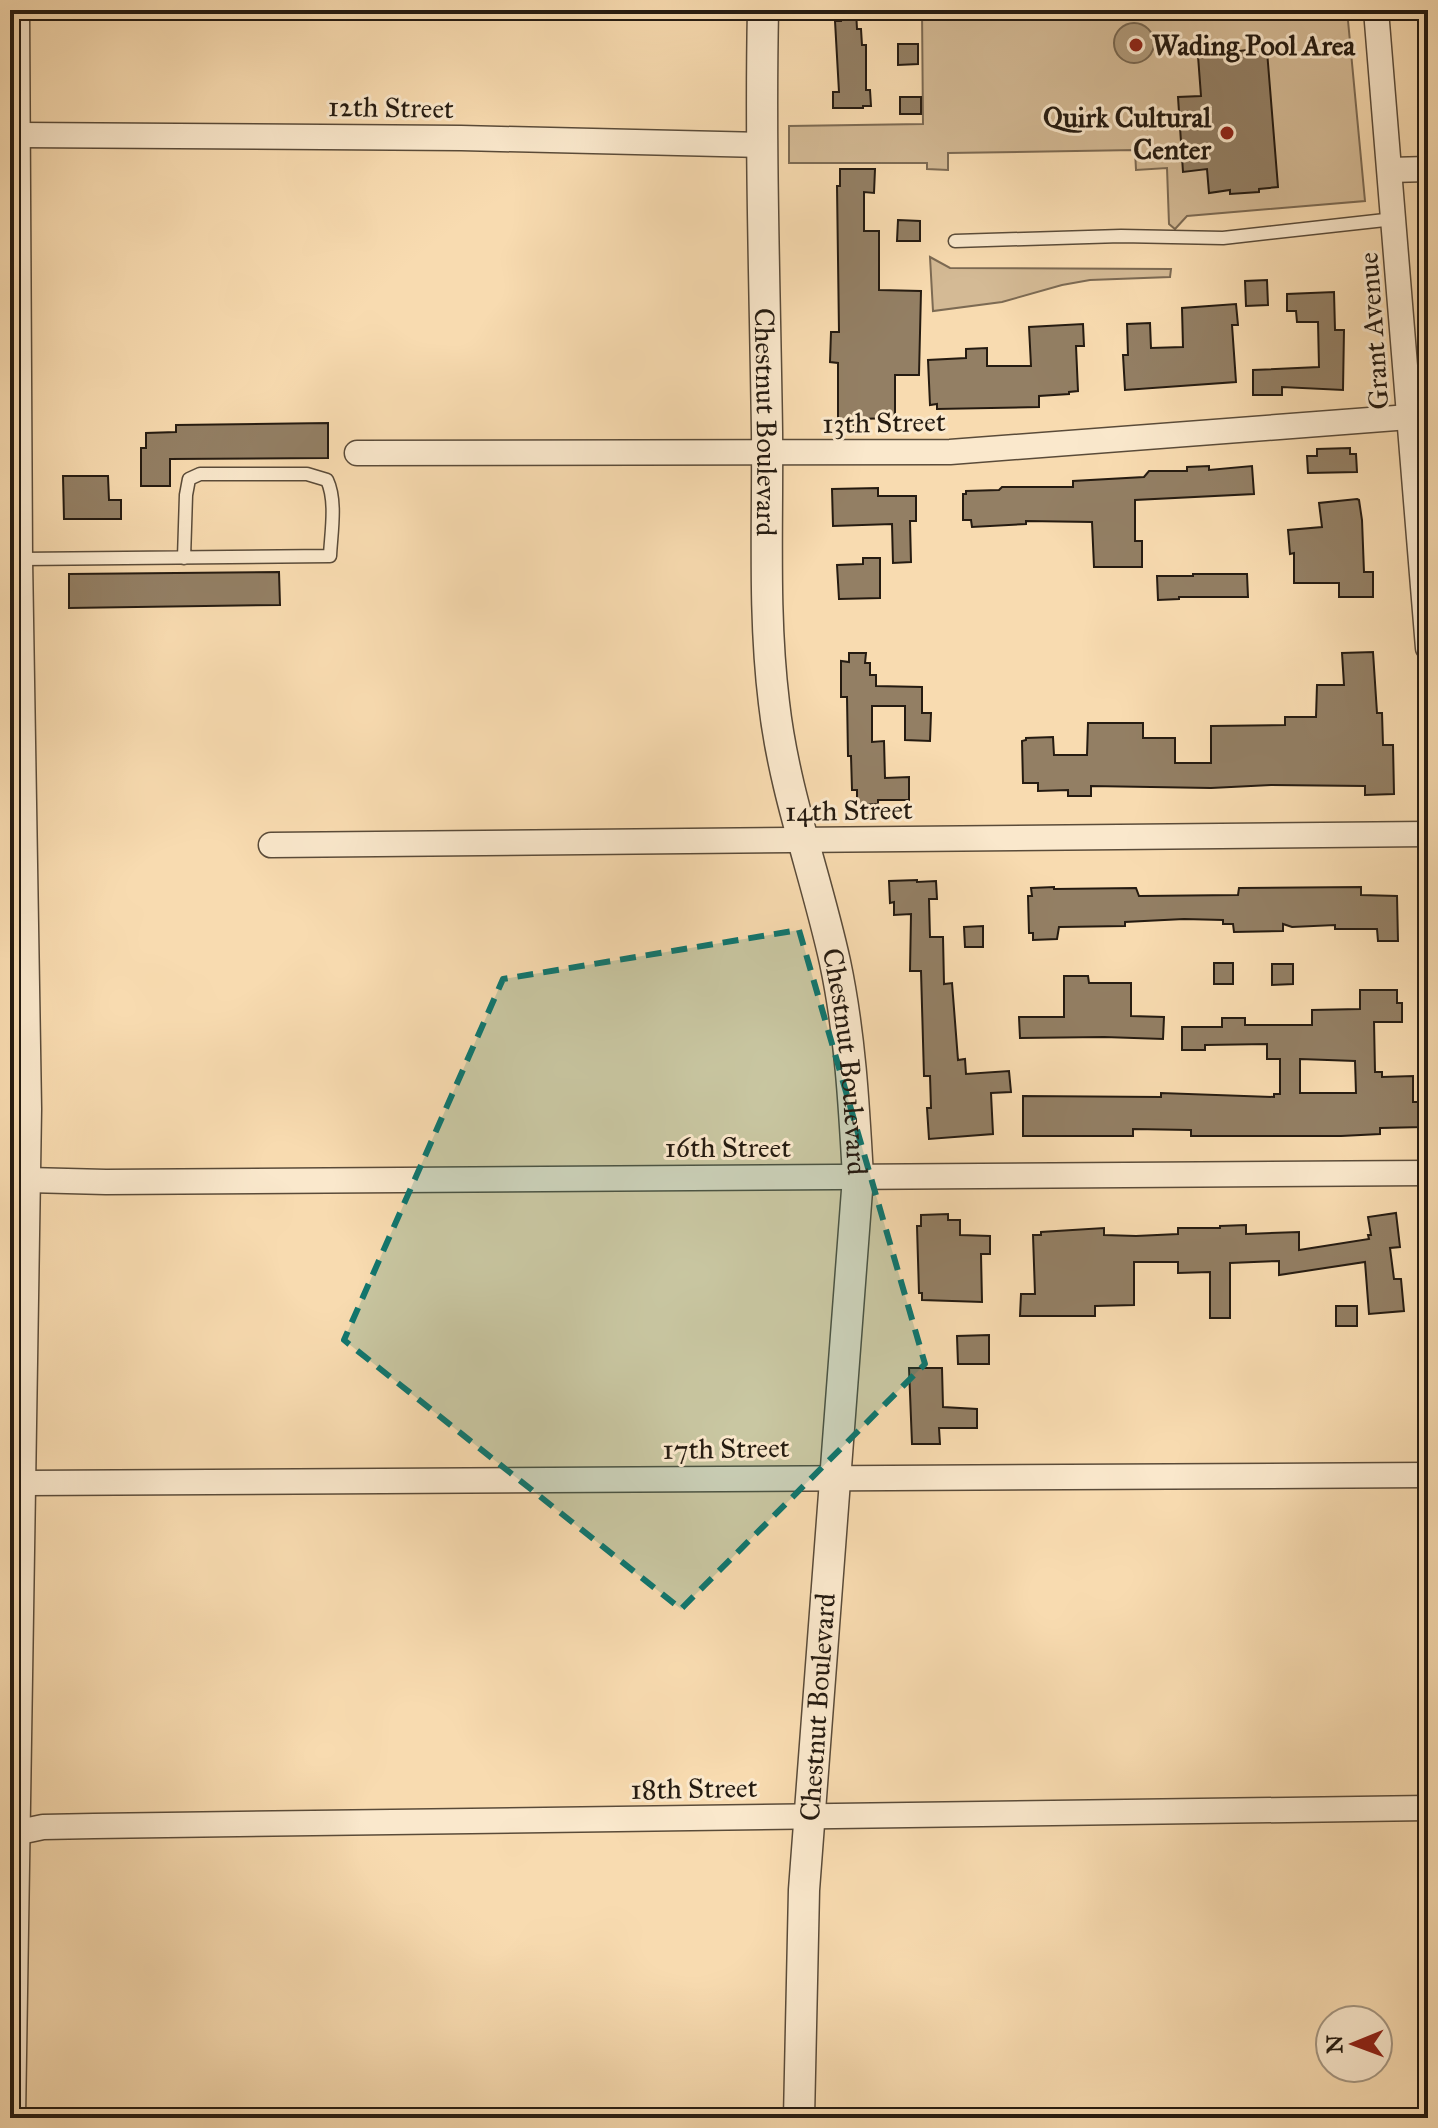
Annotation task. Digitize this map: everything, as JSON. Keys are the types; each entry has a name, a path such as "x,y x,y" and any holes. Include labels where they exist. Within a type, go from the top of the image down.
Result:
{"street":[{"path":"13,2118 16,1568 24,1483 18,1302 28,1180 19,1032 16,763 20,559 14,169 19,135 17,10"},
{"name":"Chestnut Boulevard","path":"763,10 769,665 785,775 832,950 847,1026 853,1073 858,1177 804,1890 799,2118"},
{"name":"Grant Avenue","path":"1376,10 1409,417 1421,469 1428,648"},
{"name":"12th Street","path":"19,135 461,138 763,145"},
{"path":"1390,170 1428,169"},
{"name":"13th Street","path":"357,453 950,452 1409,417"},
{"name":"14th Street","path":"271,845 1428,834"},
{"name":"16th Street","path":"28,1180 1428,1173"},
{"name":"17th Street","path":"24,1483 1428,1475"},
{"name":"18th Street","path":"14,1833 56,1827 1428,1808"}],"lane":[{"path":"955,241 1121,236 1223,238 1394,219"},
{"path":"20,559 184,558 330,556 332,510 327,480 307,474 200,474 189,479 184,558"}],"highlighted area":[{"path":"799,930 925,1364 681,1609 344,1340 503,979"}],"shaded area":[{"path":"922,10 1347,10 1365,201 1187,216 1175,229 1169,224 1167,168 1136,170 1135,150 948,153 948,170 927,169 927,163 789,163 789,126 923,124"},
{"path":"1134,23 1148,29 1154,43 1148,57 1134,63 1120,57 1114,43 1120,29"},
{"path":"930,257 950,268 1171,269 1170,277 1090,280 1002,302 933,311"}],"building":[{"path":"841,10 856,10 857,29 861,29 862,45 866,45 866,90 870,90 871,106 833,108 833,92 839,92 835,21 841,21"},
{"path":"898,44 918,44 918,64 898,65"},
{"name":"Quirk Cultural Center","path":"1247,50 1248,53 1267,51 1278,187 1259,189 1259,192 1230,194 1230,190 1209,193 1207,169 1183,172 1178,97 1201,96 1198,56"},
{"path":"900,97 921,97 921,114 900,114"},
{"path":"840,169 875,169 874,193 864,192 864,231 879,231 879,290 921,291 919,375 895,375 895,418 858,419 858,425 838,425 838,363 830,362 831,332 839,332 837,186 840,186"},
{"path":"898,220 920,221 920,241 897,241"},
{"path":"1267,280 1268,305 1246,306 1245,281"},
{"path":"1334,292 1335,330 1344,330 1343,390 1282,387 1282,395 1253,395 1253,370 1319,367 1318,322 1297,322 1296,311 1287,311 1287,294"},
{"path":"1236,304 1238,325 1232,325 1236,382 1125,390 1123,355 1128,355 1127,324 1150,323 1151,348 1183,347 1182,308"},
{"path":"1083,324 1084,346 1076,346 1078,391 1039,396 1039,407 937,409 937,404 930,405 928,360 966,358 966,349 987,348 987,366 1031,366 1029,327"},
{"path":"328,423 328,458 170,459 170,486 141,486 141,448 146,448 146,433 176,432 176,425"},
{"path":"1350,448 1350,454 1356,454 1357,472 1308,473 1307,456 1317,456 1317,449"},
{"path":"1209,466 1209,470 1252,466 1254,494 1135,500 1135,541 1142,541 1142,567 1094,567 1092,522 1026,521 1026,524 972,527 971,520 963,520 963,494 966,491 999,490 1002,487 1073,487 1073,481 1144,477 1149,471 1187,471 1187,467"},
{"path":"63,476 108,476 109,500 121,500 121,519 64,519"},
{"path":"878,488 878,496 916,496 916,521 910,521 911,562 893,563 892,524 833,526 832,489"},
{"path":"1357,499 1362,520 1364,572 1373,572 1373,597 1339,597 1339,583 1294,583 1294,553 1290,554 1288,530 1322,527 1319,503"},
{"path":"863,558 880,558 880,598 839,599 837,565 863,564"},
{"path":"279,572 280,605 69,608 69,574"},
{"path":"1247,574 1248,597 1158,600 1157,576"},
{"path":"1373,652 1377,713 1382,713 1383,745 1393,745 1394,794 1365,795 1365,786 1091,786 1091,796 1068,796 1068,790 1038,791 1038,783 1023,783 1022,741 1026,738 1053,737 1054,755 1087,755 1088,723 1143,723 1143,738 1175,738 1175,763 1211,763 1211,726 1285,725 1285,717 1316,717 1317,685 1344,685 1342,653"},
{"path":"849,653 866,653 865,663 870,663 870,675 876,675 876,686 922,687 922,713 931,713 930,741 905,740 905,706 872,706 872,742 884,741 885,778 909,777 909,800 878,800 878,804 857,805 857,790 852,790 851,756 848,756 847,697 841,697 841,661 849,662"},
{"path":"889,881 936,881 937,899 929,899 930,937 943,937 944,984 952,983 958,1060 965,1059 966,1074 1009,1071 1011,1092 991,1093 993,1134 929,1139 927,1108 931,1108 930,1076 924,1076 921,971 910,971 911,914 894,915 894,902 890,903"},
{"path":"1361,887 1361,895 1397,896 1398,941 1378,941 1377,929 1335,929 1335,925 1292,927 1283,924 1283,931 1234,932 1233,924 1223,924 1223,920 1184,919 1125,922 1125,926 1059,927 1057,939 1033,940 1033,933 1029,933 1028,896 1032,896 1031,888 1136,888 1139,896 1238,895 1239,888"},
{"path":"983,926 983,947 965,947 964,927"},
{"path":"1214,963 1233,963 1233,984 1214,984"},
{"path":"1272,964 1293,964 1293,984 1272,985"},
{"path":"1064,976 1088,976 1089,983 1131,983 1131,1016 1164,1017 1163,1039 1020,1038 1019,1017 1064,1017"},
{"path":"1360,990 1397,990 1397,1003 1402,1003 1402,1022 1374,1022 1375,1072 1382,1072 1382,1077 1413,1076 1413,1102 1422,1102 1423,1127 1380,1128 1380,1134 1341,1136 1191,1136 1191,1130 1133,1129 1133,1136 1023,1136 1023,1096 1161,1097 1161,1093 1274,1097 1274,1094 1280,1094 1280,1059 1267,1059 1267,1044 1205,1045 1205,1050 1182,1050 1182,1027 1222,1027 1222,1018 1245,1018 1245,1025 1312,1025 1312,1010 1360,1009","holes":["1300,1059 1355,1061 1356,1093 1300,1093"]},
{"path":"1396,1213 1400,1247 1390,1248 1394,1279 1401,1279 1404,1311 1369,1314 1365,1262 1279,1275 1279,1261 1230,1263 1230,1318 1210,1318 1210,1272 1178,1273 1178,1262 1134,1262 1134,1305 1095,1306 1095,1316 1020,1316 1021,1294 1035,1294 1033,1235 1041,1235 1041,1232 1104,1228 1104,1235 1136,1236 1178,1234 1178,1228 1246,1225 1246,1234 1299,1232 1299,1250 1369,1239 1368,1217"},
{"path":"948,1214 948,1220 960,1220 960,1235 990,1236 990,1254 981,1254 982,1302 922,1300 922,1293 919,1293 917,1226 921,1226 921,1215"},
{"path":"1336,1306 1357,1306 1357,1326 1336,1326"},
{"path":"989,1335 989,1364 958,1364 957,1336"},
{"path":"909,1368 942,1368 943,1407 977,1409 977,1428 939,1428 940,1444 912,1444"}],"place":[{"name":"Wading Pool Area","path":"1136,45"},
{"name":"Quirk Cultural Center","path":"1227,133"}]}
